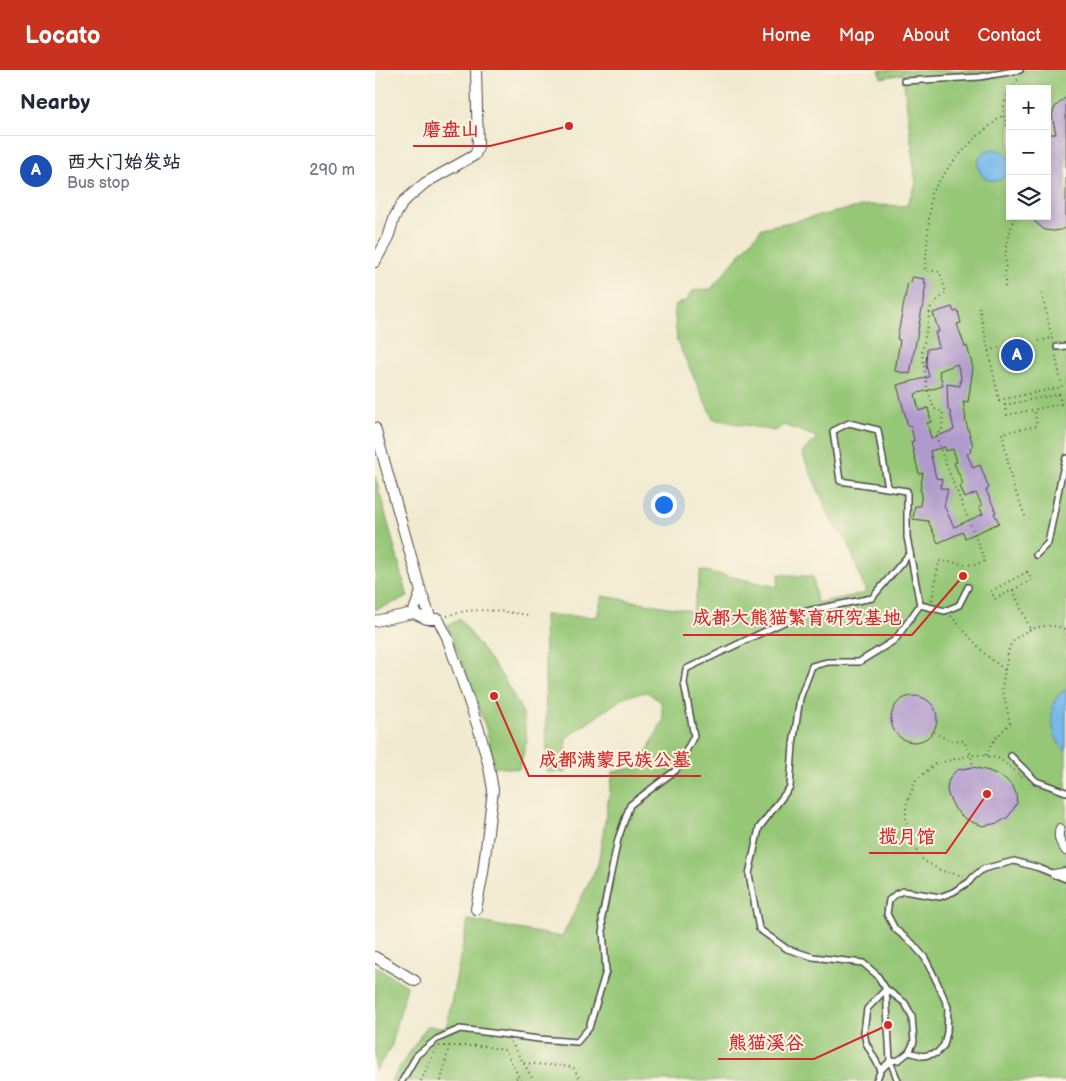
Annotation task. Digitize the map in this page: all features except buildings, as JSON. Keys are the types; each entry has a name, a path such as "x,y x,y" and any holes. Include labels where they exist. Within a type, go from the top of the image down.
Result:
{"street":[{"path":"375,262 388,238 394,218 403,202 425,183 475,155 479,147 476,70"},
{"path":"375,428 421,592 447,637 480,733 489,767 493,790 483,873 476,909"},
{"path":"413,613 421,592"},
{"path":"375,621 413,613 427,619 435,619"},
{"path":"1060,828 1058,834 1059,841 1066,851"},
{"path":"1055,874 1066,872"},
{"path":"375,956 415,981"}],"lane":[{"path":"904,81 980,77 1022,70"},
{"path":"1057,347 1066,346"},
{"path":"876,1081 881,1070 890,1061 899,1060 909,1052 914,1042 912,1016 905,1003 885,989 877,975 863,963 813,957 787,949 759,929 749,874 759,828 790,787 793,745 800,698 812,666 828,662 859,662 895,640 920,605 907,537 907,490 888,488 840,481 833,432 849,423 878,430 888,488"},
{"path":"1036,555 1048,543 1066,458"},
{"path":"402,1081 417,1055 437,1038 460,1029 577,1042 589,1028 606,971 601,917 618,839 630,805 677,770 694,736 684,684 686,669 807,611 872,598 910,553"},
{"path":"920,605 945,611 959,605 968,587"},
{"path":"1011,756 1036,781 1066,792"},
{"path":"909,1052 923,1056 937,1053 944,1045 947,1032 948,1007 925,958 912,943 895,929 887,914 889,900 903,891 939,897 953,892 969,882 983,869 1013,861 1039,868 1066,879"},
{"path":"885,989 890,1061 898,1081"},
{"path":"881,1070 866,1043 864,1031 867,1009 885,989"}],"path":[{"path":"1014,85 1022,70"},
{"path":"1006,97 1004,100 1003,115 1008,130"},
{"path":"931,608 939,562 974,565 985,561 943,457 937,436 942,429 943,412 934,409 927,387 923,353 931,306 947,293 941,272 925,270 931,193 951,164 974,139 1003,115"},
{"path":"1005,287 1006,247 1013,220"},
{"path":"979,307 999,400 1062,387 1042,294"},
{"path":"1039,341 1052,338"},
{"path":"988,350 1001,347"},
{"path":"1031,393 1032,399"},
{"path":"1059,394 1061,404 1007,415 1005,405 1032,399 1059,394"},
{"path":"1025,516 1012,482 1002,433 1037,426 1034,409"},
{"path":"1027,572 1032,580 995,599 991,591 1011,581 1027,572"},
{"path":"1009,576 1011,581"},
{"path":"1013,590 1031,629"},
{"path":"435,619 457,612 478,610 528,615"},
{"path":"945,611 986,655 1005,670"},
{"path":"986,756 995,739 1010,723 1002,687 1009,647 1016,639 1031,629 1054,625 1066,630"},
{"path":"933,732 946,739 964,741 971,755 973,768"},
{"path":"973,877 942,871 923,860 911,843 906,821 906,805 916,780 935,764 971,755 986,756 1000,760 1025,780"},
{"path":"507,1035 534,1081"},
{"path":"421,1081 438,1046 483,1046 505,1050 521,1081"},
{"path":"441,1081 449,1046"},
{"path":"523,1063 573,1067 581,1081"},
{"path":"512,1081 519,1076"}],"green space":[{"path":"879,70 1066,70 1066,1081 391,1081 427,1026 446,1027 468,920 562,937 598,864 613,772 639,767 663,720 661,702 647,692 626,696 566,738 566,773 547,772 544,615 597,617 602,596 693,611 701,570 777,587 779,574 813,577 817,603 866,593 848,542 833,524 802,453 817,437 784,425 775,431 713,419 677,341 674,306 687,300 692,291 711,289 762,228 868,205 906,206 916,184 903,74 881,78"},
{"path":"375,476 408,597 375,610"},
{"path":"460,619 504,679 523,713 527,741 519,769 495,767 486,728 447,626"},
{"path":"375,966 407,986 391,1048 375,1071"}],"water":[{"path":"994,149 1000,150 1005,154 1005,176 1000,180 994,181 988,180 983,176 979,171 978,165 979,159 983,154 988,150"},
{"path":"1066,690 1066,751 1060,745 1054,732 1052,715 1056,699"}],"place":[{"name":"磨盘山","path":"569,126"},
{"name":"西大门始发站","path":"1017,355"},
{"name":"成都大熊猫繁育研究基地","path":"963,576"},
{"name":"成都满蒙民族公墓","path":"494,696"},
{"name":"揽月馆","path":"987,794"},
{"name":"熊猫溪谷","path":"888,1025"}]}
